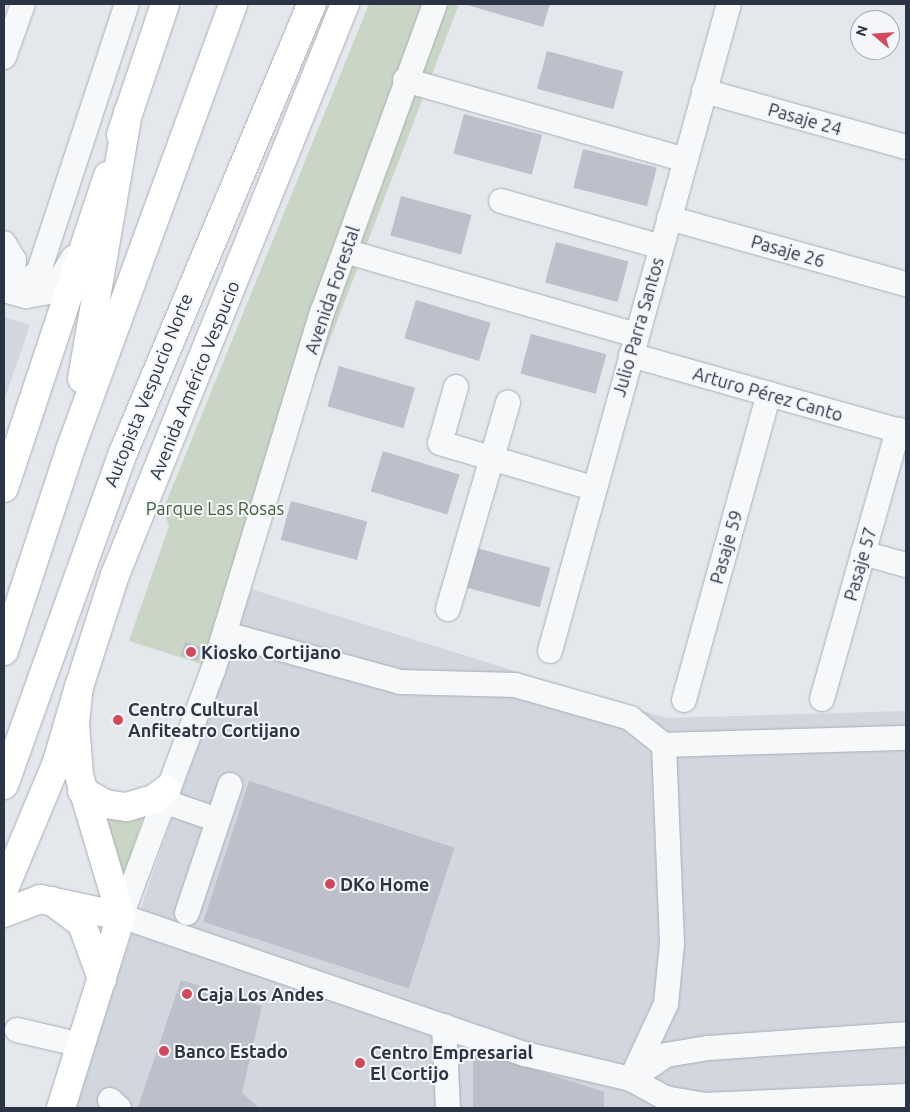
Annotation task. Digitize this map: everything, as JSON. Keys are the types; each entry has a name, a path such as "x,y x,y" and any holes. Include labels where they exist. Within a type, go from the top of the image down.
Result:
{"main road":[{"path":"4,488 165,4"},
{"path":"4,652 70,450 233,4"},
{"name":"Autopista Vespucio Norte","path":"4,785 120,461 312,4"},
{"name":"Avenida Américo Vespucio","path":"121,916 82,790 75,723 79,687 115,575 345,4"},
{"path":"70,450 128,112"},
{"path":"4,889 57,762 79,687"},
{"path":"82,790 105,804 127,807 165,795"},
{"path":"49,899 82,924 102,979"},
{"path":"4,913 29,900 49,899 121,916 61,1108"}],"street":[{"path":"4,57 23,4"},
{"path":"4,284 23,286 39,271 127,4"},
{"name":"Avenida Forestal","path":"121,916 226,634 241,580 345,251 405,80 435,4"},
{"name":"Julio Parra Santos","path":"550,650 593,488 729,4"},
{"path":"405,80 685,160"},
{"name":"Pasaje 24","path":"704,91 906,147"},
{"path":"501,201 661,247"},
{"name":"Pasaje 26","path":"669,218 906,284"},
{"path":"4,291 26,296 53,291 94,219"},
{"path":"4,243 14,260 13,272 4,284"},
{"name":"Arturo Pérez Canto","path":"345,251 634,345 769,394 902,431"},
{"path":"456,387 440,443 593,488"},
{"name":"Pasaje 59","path":"684,700 769,394"},
{"path":"448,609 508,403"},
{"name":"Pasaje 57","path":"822,699 863,554 902,431"},
{"path":"863,554 906,566"},
{"path":"226,634 400,682 515,685 630,718 664,745 906,738"},
{"path":"631,1079 666,1004 672,944 664,745"},
{"path":"187,913 230,785"},
{"path":"165,795 218,820"},
{"path":"121,916 525,1054 631,1079 665,1098 705,1105 906,1096"},
{"path":"444,1026 448,1108"},
{"path":"17,1030 82,1045"},
{"path":"631,1079 666,1055 708,1048 906,1034"}],"shaded area":[{"path":"4,317 30,325 4,401"},
{"name":"Centro Empresarial El Cortijo","path":"251,589 666,718 906,711 906,1108 72,1108"}],"green space":[{"name":"Parque Las Rosas","path":"369,4 459,4 205,665 129,641 169,526 163,510"},
{"path":"145,811 122,884 102,813"}],"building":[{"path":"464,4 550,4 543,27"},
{"path":"547,51 623,71 613,109 537,89"},
{"path":"464,114 542,135 532,175 453,154"},
{"path":"583,149 657,167 647,206 573,188"},
{"path":"401,196 472,215 461,254 390,236"},
{"path":"556,242 628,261 618,302 545,283"},
{"path":"416,300 491,323 479,361 404,338"},
{"path":"531,334 606,354 596,394 520,374"},
{"path":"339,366 415,388 403,428 327,406"},
{"path":"383,451 460,474 447,515 371,491"},
{"path":"291,501 367,521 357,560 281,540"},
{"path":"473,547 550,568 540,607 462,587"},
{"name":"Kiosko Cortijano","path":"185,642 202,648 197,661 180,655"},
{"name":"DKo Home","path":"249,781 454,848 409,989 203,922"},
{"path":"181,980 262,1006 242,1093 259,1108 138,1107"},
{"path":"473,1049 604,1092 604,1108 473,1108"}],"place":[{"name":"Kiosko Cortijano","path":"191,652"},
{"name":"Centro Cultural Anfiteatro Cortijano","path":"118,720"},
{"name":"DKo Home","path":"330,884"},
{"name":"Caja Los Andes","path":"187,994"},
{"name":"Banco Estado","path":"164,1051"},
{"name":"Centro Empresarial El Cortijo","path":"360,1063"}]}
